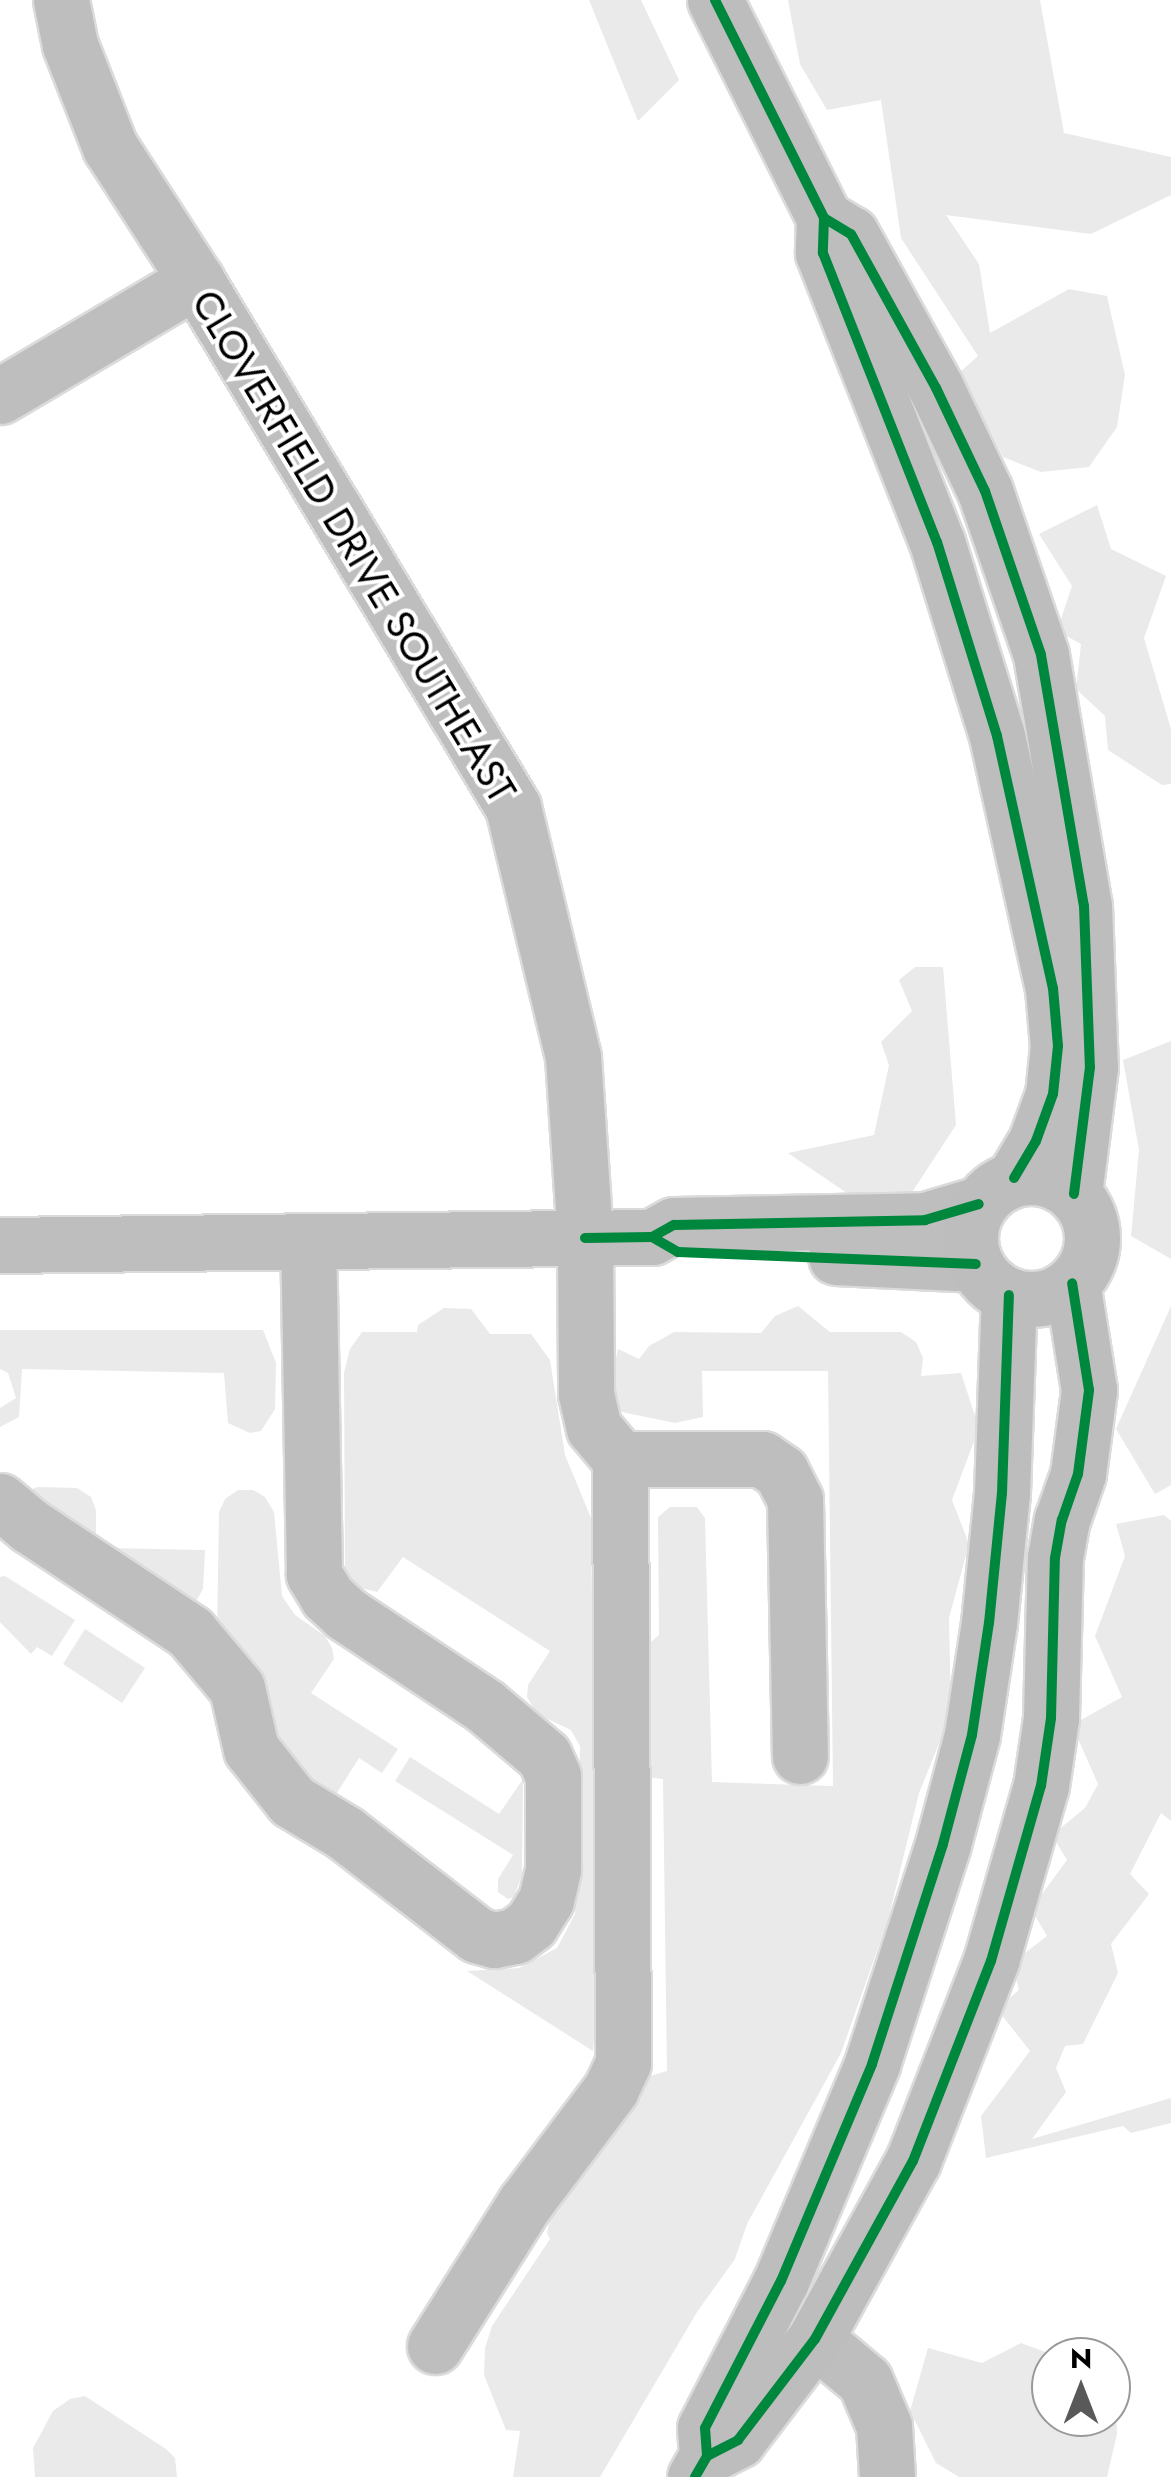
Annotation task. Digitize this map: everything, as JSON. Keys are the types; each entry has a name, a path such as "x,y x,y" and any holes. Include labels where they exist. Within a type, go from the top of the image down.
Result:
{"main road":[{"path":"701,2466 706,2428 788,2263 872,2064 943,1844 972,1735 989,1624 1002,1493 992,1279 970,1244 997,1191 1036,1141 1054,1094 1058,1046 1054,988 1033,887 972,646 937,542 822,253 824,218 715,0"},
{"path":"824,218 851,234 936,388 985,491 1040,655 1084,906 1090,1067 1074,1194"},
{"path":"992,1279 1036,1300 1072,1283 1088,1259 1092,1234 1086,1211 1074,1194 1040,1177 997,1191"},
{"path":"701,2466 738,2440 815,2339 913,2161 991,1961 1040,1786 1052,1718 1056,1558 1062,1520 1078,1474 1089,1390 1072,1283"}],"street":[{"name":"CLOVERFIELD DRIVE SOUTHEAST","path":"62,0 70,46 110,148 196,280 512,807 573,1057 585,1238 586,1394 594,1428 620,1459"},
{"path":"0,396 196,280"},
{"path":"0,1245 652,1237 674,1226 925,1220 997,1191"},
{"path":"652,1237 678,1252 992,1279"},
{"path":"0,1501 30,1526 190,1632 237,1688 250,1749 292,1801 345,1833 477,1935 494,1940 515,1936 532,1924 546,1900 553,1869 553,1776 544,1756 486,1706 346,1614 327,1596 314,1574 308,1242"},
{"path":"435,2346 526,2202 611,2089 623,2063 620,1459 762,1459 781,1472 795,1500 800,1756"},
{"path":"815,2339 865,2381 884,2426 887,2477"}],"shaded area":[{"path":"589,0 641,0 679,80 638,121"},
{"path":"788,0 1040,0 1064,133 1171,157 1171,195 1091,234 946,215 979,264 990,333 1069,289 1107,296 1125,375 1117,427 1089,467 1041,472 1003,457 960,372 978,356 901,238 881,100 827,110 800,64"},
{"path":"1097,505 1111,549 1166,576 1144,638 1171,729 1171,784 1162,785 1108,750 1105,716 1076,689 1081,644 1057,631 1072,586 1039,534"},
{"path":"915,967 943,967 956,1125 907,1200 860,1202 788,1153 874,1135 889,1065 881,1042 912,1011 899,980"},
{"path":"1171,1041 1171,1259 1131,1236 1139,1150 1123,1060"},
{"path":"798,1306 830,1332 901,1332 916,1342 923,1358 921,1376 961,1373 979,1428 952,1500 969,1544 949,1618 951,1714 919,1793 888,1920 841,2053 747,2224 735,2259 697,2312 600,2477 513,2477 520,2431 506,2430 484,2375 485,2348 492,2326 550,2239 547,2233 560,2170 639,2079 667,2071 663,1779 653,1778 603,1731 612,1676 659,1635 658,1517 670,1507 697,1507 705,1518 712,1782 833,1786 828,1371 702,1371 703,1417 675,1423 622,1412 615,1402 612,1375 618,1349 639,1359 649,1346 674,1332 761,1333 775,1316"},
{"path":"1171,1306 1171,1485 1155,1494 1116,1429"},
{"path":"444,1308 471,1309 490,1334 531,1334 550,1360 565,1455 591,1518 597,1996 593,2051 467,1971 519,1968 557,1948 575,1914 580,1746 571,1730 537,1714 527,1697 528,1685 550,1651 403,1557 377,1592 353,1586 345,1568 344,1373 350,1349 362,1332 417,1332 418,1325"},
{"path":"0,1330 263,1330 276,1363 275,1409 261,1431 250,1433 228,1423 224,1373 22,1369 19,1417 0,1427 0,1408 16,1398 8,1373 0,1369"},
{"path":"37,1487 77,1488 91,1497 96,1510 96,1543 106,1548 205,1550 203,1589 189,1614 25,1493"},
{"path":"238,1490 253,1490 265,1497 274,1512 282,1596 295,1615 325,1636 332,1648 334,1659 311,1693 398,1749 382,1773 359,1758 332,1801 280,1770 217,1636 219,1512 225,1499"},
{"path":"1164,1515 1171,1521 1171,1821 1161,1813 1130,1874 1149,1894 1111,1944 1118,1973 1083,2044 1065,2046 1056,2068 1066,2092 1032,2139 1171,2098 1171,2123 1131,2133 1123,2126 986,2158 981,2116 1030,2051 997,2009 1019,1990 1012,1963 1047,1936 1031,1909 1067,1860 1052,1835 1085,1808 1098,1784 1072,1725 1122,1697 1095,1636 1125,1556 1116,1524"},
{"path":"5,1576 75,1620 52,1656 37,1647 31,1654 0,1622 0,1577"},
{"path":"85,1629 145,1668 122,1703 63,1664"},
{"path":"410,1757 499,1814 523,1779 522,1875 514,1897 508,1899 498,1892 498,1879 513,1855 395,1781"},
{"path":"1021,2343 1031,2347 1031,2437 1116,2437 1107,2477 959,2477 936,2463 910,2411 928,2348 982,2363"},
{"path":"85,2396 166,2449 175,2458 177,2477 35,2477 33,2448 53,2411 70,2399"}],"cycle path":[{"path":"715,0 824,218 823,253 937,542 997,736 1053,988 1058,1046 1053,1094 1036,1141 1014,1178"},
{"path":"824,218 851,234 936,388 985,491 1041,655 1084,906 1090,1067 1074,1194"},
{"path":"585,1238 652,1237 674,1225 925,1220 979,1204"},
{"path":"652,1237 678,1252 976,1264"},
{"path":"695,2477 707,2456 738,2440 815,2339 913,2161 991,1961 1041,1786 1051,1718 1055,1558 1062,1520 1078,1474 1089,1390 1072,1283"},
{"path":"707,2456 705,2428 781,2281 872,2064 943,1844 972,1735 989,1623 1002,1493 1009,1295"}]}
